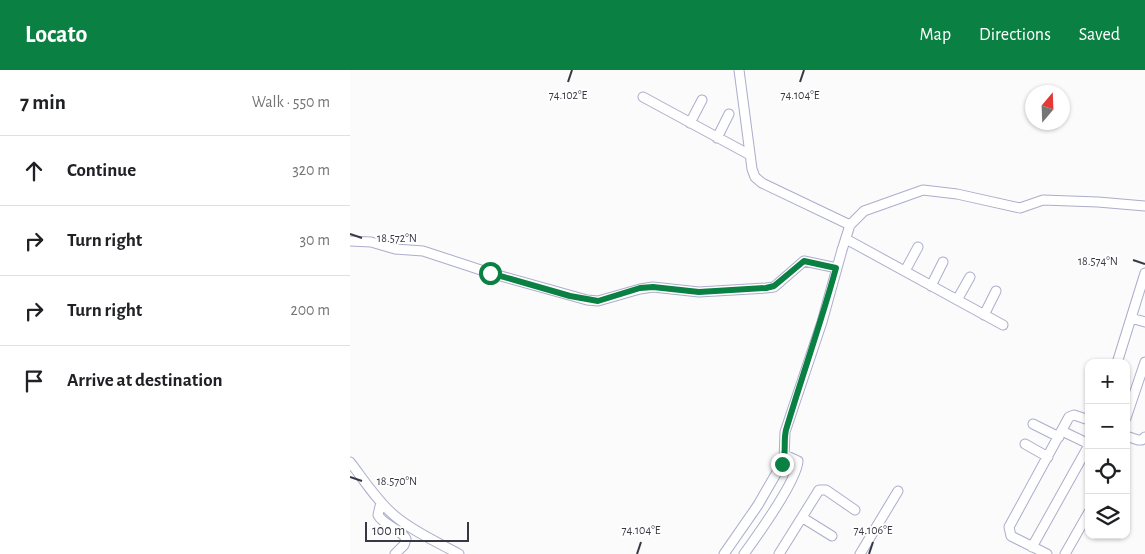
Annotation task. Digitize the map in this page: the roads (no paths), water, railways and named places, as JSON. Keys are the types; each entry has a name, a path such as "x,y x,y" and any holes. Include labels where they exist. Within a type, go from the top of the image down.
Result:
{"street":[{"path":"739,70 752,170 756,177 762,183 850,226"},
{"path":"642,97 750,155"},
{"path":"690,123 702,100"},
{"path":"717,138 729,114"},
{"path":"724,554 782,464 785,455 786,432 822,322 836,268 850,226 864,211 923,190 957,194 1020,208 1043,200 1145,206"},
{"path":"846,239 1003,325"},
{"path":"350,241 371,242 395,249 424,251 490,273 570,296 598,301 640,288 653,287 699,292 766,288 774,286 804,261 836,268"},
{"path":"905,271 918,247"},
{"path":"931,286 943,262"},
{"path":"1118,359 1145,273"},
{"path":"957,300 970,277"},
{"path":"984,315 996,291"},
{"path":"1131,318 1145,322"},
{"path":"1130,406 1145,362"},
{"path":"1047,554 1012,536 1009,527 1071,415 1085,419"},
{"path":"1033,424 1085,443"},
{"path":"1130,439 1142,440 1145,437"},
{"path":"1025,444 1048,457"},
{"path":"1032,547 1087,449"},
{"path":"744,554 798,467 798,461 785,455"},
{"path":"350,462 381,502 395,516 418,532 459,554"},
{"path":"792,554 780,551 803,518 819,490 826,490 855,510"},
{"path":"860,554 898,491"},
{"path":"381,502 378,511 380,519 402,533 406,538 404,545 394,554"},
{"path":"803,518 832,536"},
{"path":"1065,554 1085,519"}]}
